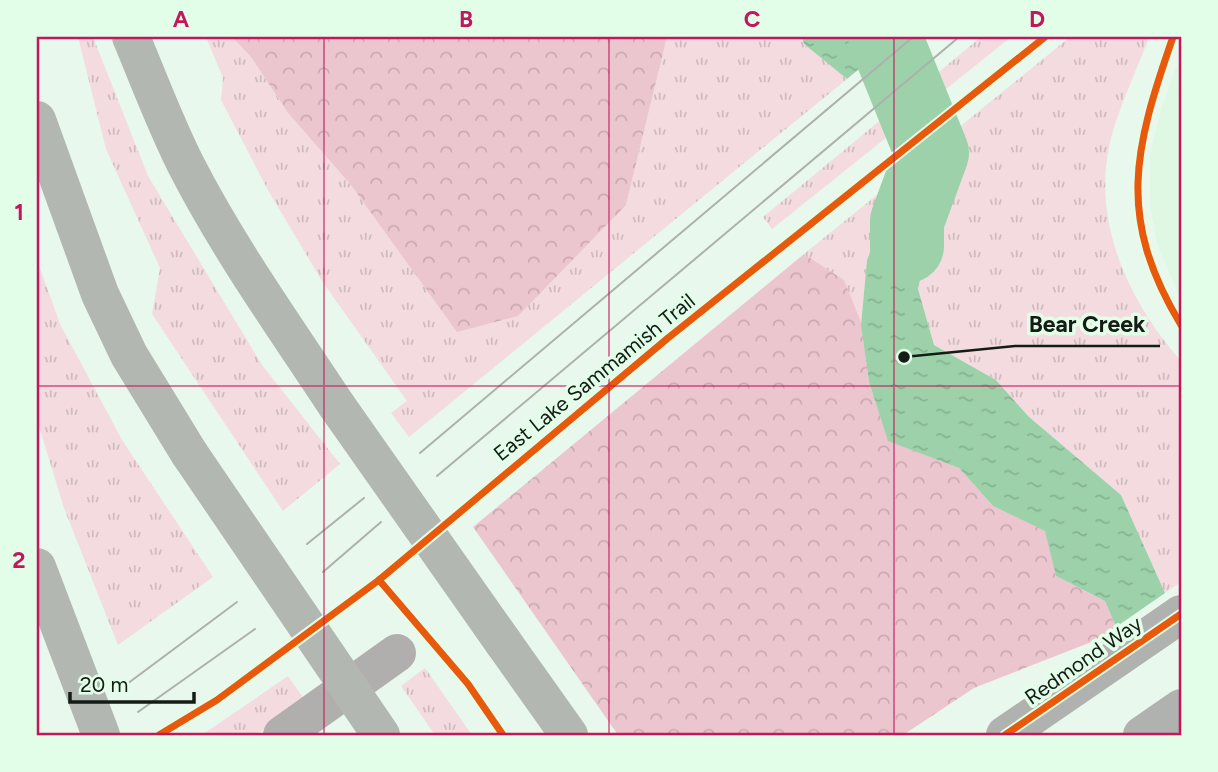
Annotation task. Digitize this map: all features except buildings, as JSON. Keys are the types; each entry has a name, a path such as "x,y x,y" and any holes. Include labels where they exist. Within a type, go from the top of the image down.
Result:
{"highway":[{"path":"131,37 186,164 243,265 337,406 569,735"},
{"path":"37,120 100,294 129,355 188,453 381,735"},
{"path":"37,567 101,735"}],"main road":[{"name":"Redmond Way","path":"1005,735 1181,614"}],"lane":[{"path":"282,735 397,653"}],"shaded area":[{"path":"1181,65 1181,300 1157,244 1150,206 1150,154 1175,69"}],"green space":[{"path":"78,37 93,37 148,176 262,365 340,464 283,511 152,314 160,268 106,149"},
{"path":"206,37 232,37 251,57 288,113 351,185 626,205 667,37 802,37 804,44 847,79 409,437 391,413 407,401 322,281 269,192 221,100 223,78"},
{"path":"232,37 667,37 626,205 518,316 457,332 351,185 288,113 251,57"},
{"path":"981,37 1011,37 935,98 929,80"},
{"path":"1070,37 1149,37 1117,120 1109,147 1105,176 1106,206 1120,262 1146,314 1181,361 1181,582 1165,593 1121,495 1028,416 996,380 934,345 917,286 952,133"},
{"path":"888,114 897,129 772,229 763,217"},
{"path":"899,177 867,260 861,325 804,254"},
{"path":"804,254 844,280 861,322 869,382 888,440 959,468 993,506 1046,531 1056,576 1105,601 1116,627 1099,639 974,688 903,735 618,735 473,527"},
{"path":"37,260 60,324 122,440 213,577 118,645 64,508 37,420"},
{"path":"425,668 472,735 435,735 401,686"},
{"path":"288,676 304,699 256,735 202,735"}],"water":[{"path":"802,37 897,37 847,79 804,44"},
{"path":"952,133 918,289 934,345 996,380 1028,416 1121,495 1165,593 1116,627 1105,601 1056,576 1045,531 993,506 959,468 888,441 869,382 861,325 867,260 899,177"}],"waterway":[{"path":"885,37 932,153 907,221 907,246"}],"tram line":[{"path":"420,453 913,37"},
{"path":"437,476 959,37"},
{"path":"307,544 364,498"},
{"path":"323,572 381,522"},
{"path":"127,684 237,602"},
{"path":"138,712 255,629"}],"cycle path":[{"name":"East Lake Sammamish Trail","path":"159,735 217,700 379,580 668,338 1045,37"},
{"path":"1173,37 1149,114 1141,149 1138,182 1140,216 1147,250 1160,286 1181,325"},
{"path":"379,580 468,684 503,735"},
{"path":"1005,735 1181,614"}],"place":[{"name":"Bear Creek","path":"904,357"}]}
